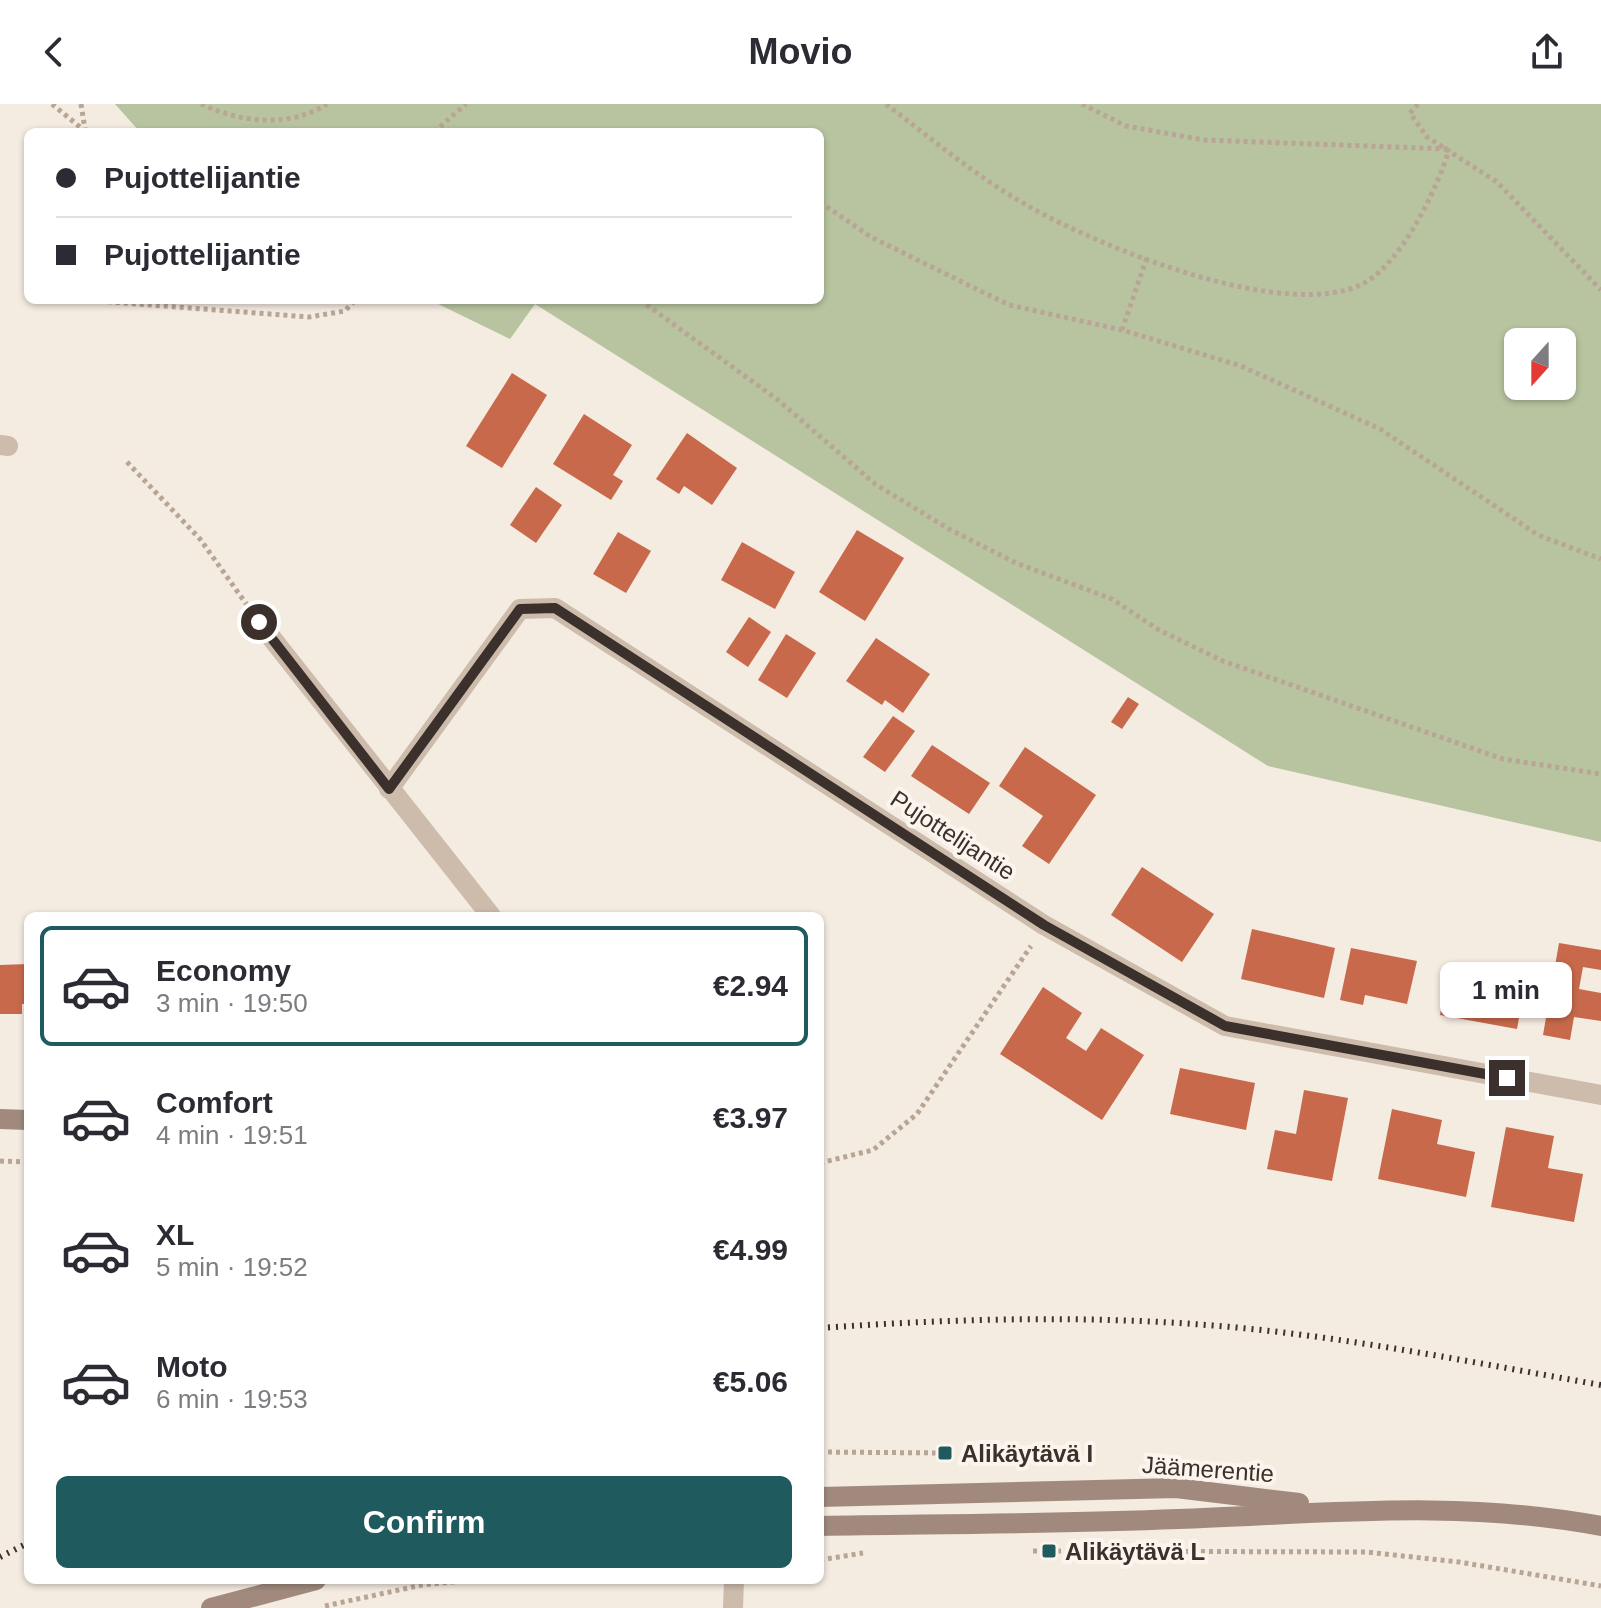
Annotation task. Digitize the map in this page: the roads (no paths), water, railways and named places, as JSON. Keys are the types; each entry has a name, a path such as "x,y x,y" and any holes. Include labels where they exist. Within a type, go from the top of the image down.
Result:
{"main road":[{"path":"0,1119 24,1120"},
{"name":"Jäämerentie","path":"824,1490 1176,1488 1351,1509"},
{"name":"Jäämerentie","path":"824,1526 1179,1519 1351,1509 1459,1508 1601,1526"},
{"path":"209,1608 255,1584"},
{"path":"209,1608 301,1584"}],"street":[{"name":"Pujottelijantie","path":"389,789 520,609 555,608 1044,925 1225,1026 1601,1095"},
{"path":"259,622 488,912"},
{"path":"733,1608 734,1584"}],"railway":[{"path":"824,1328 1013,1319 1207,1325 1355,1342 1601,1385"},
{"path":"0,1557 24,1545"}],"place":[{"name":"Alikäytävä I","path":"945,1453"},
{"name":"Alikäytävä L","path":"1049,1551"}]}
